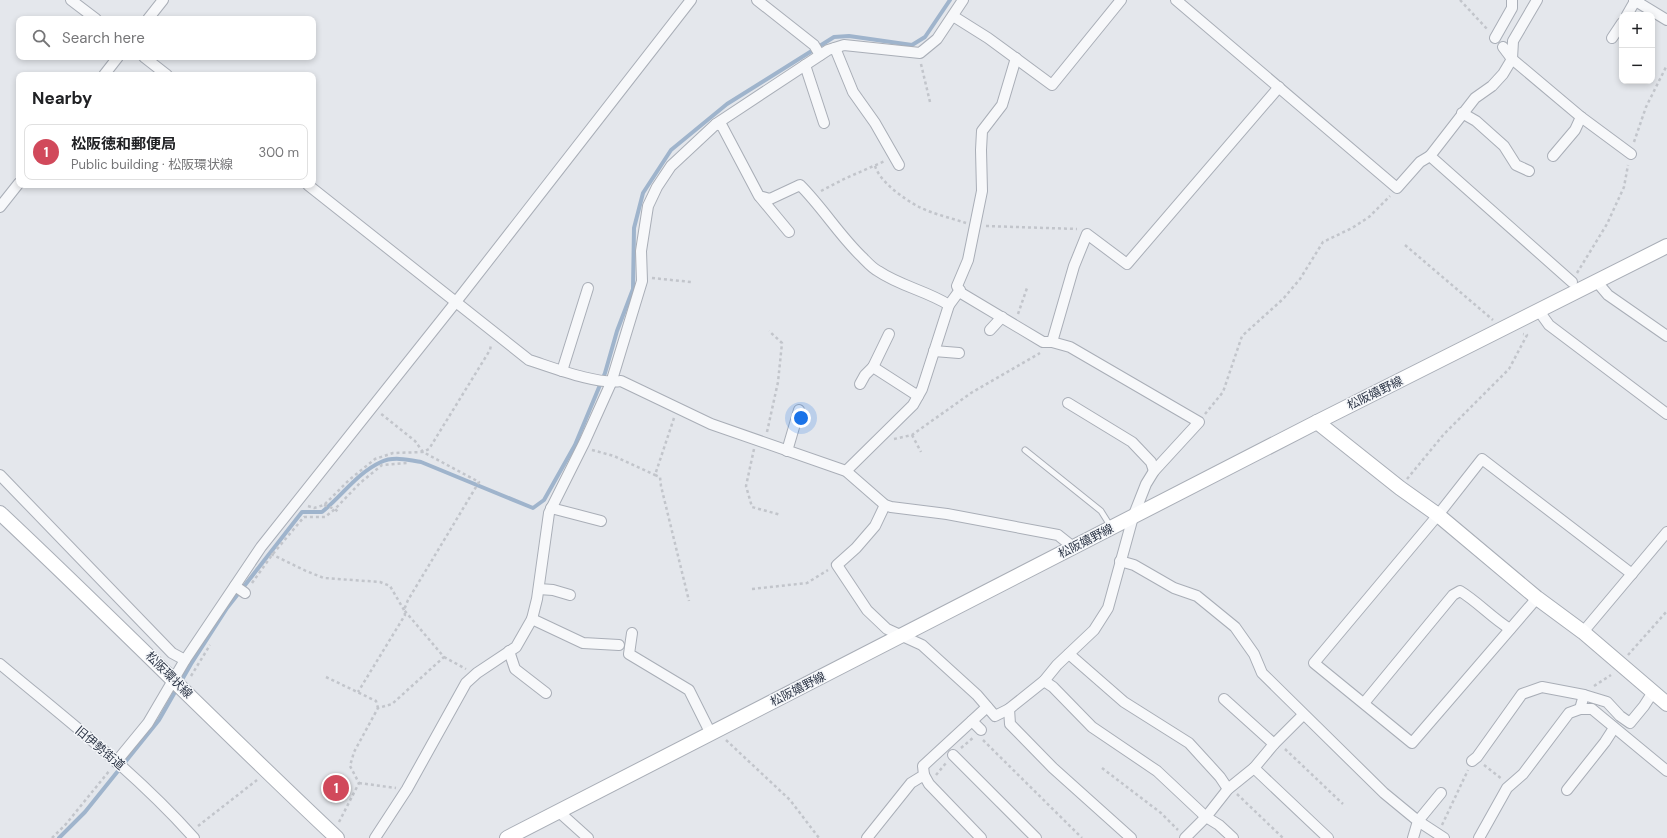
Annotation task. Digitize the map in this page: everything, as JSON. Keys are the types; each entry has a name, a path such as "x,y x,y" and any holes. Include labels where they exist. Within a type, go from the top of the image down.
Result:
{"main road":[{"name":"松阪嬉野線","path":"508,838 1317,422 1667,246"},
{"path":"1317,422 1400,488 1438,516 1537,598 1583,632 1667,704"},
{"name":"松阪環状線","path":"0,513 174,679 267,772 334,836"}],"street":[{"path":"71,0 92,16"},
{"path":"150,16 163,0"},
{"path":"116,762 148,723 184,660 261,547 456,301 691,0"},
{"path":"757,0 814,45 820,55"},
{"path":"375,838 406,789 466,683 516,646 532,619 539,589 549,513 582,446 610,383 638,300 642,277 641,251 648,206 657,187 671,166 716,124 804,65 835,48 844,45 920,53 937,39 963,0"},
{"path":"953,16 988,38 1052,85 1122,0"},
{"path":"1176,0 1397,188 1420,162 1430,156 1475,98 1492,86 1503,74 1512,59 1513,41 1537,0"},
{"path":"1495,38 1512,8 1512,0"},
{"path":"1628,12 1634,0 1667,20"},
{"path":"1612,38 1619,28"},
{"path":"1503,47 1512,59 1581,117 1631,154"},
{"path":"835,48 853,92 875,123 896,162"},
{"path":"885,505 875,526 856,548 837,566 867,610 887,629 922,645 977,695 995,716 1009,709 1044,681 1094,630 1108,608 1133,517 1146,484 1154,471 1199,422 1070,347 1052,342 1043,342 961,293 957,286 968,260 982,190 982,131 1002,105 1016,58"},
{"path":"106,72 116,60"},
{"path":"148,60 163,72"},
{"path":"804,65 824,123"},
{"path":"1052,342 1074,266 1087,234 1127,264 1279,87"},
{"path":"1462,114 1476,121 1504,146 1516,165 1529,172"},
{"path":"1553,156 1575,130 1581,117"},
{"path":"716,124 722,126 759,196 789,232"},
{"path":"1430,156 1572,282"},
{"path":"759,196 770,199 800,185 812,196 846,241 877,271 905,286 950,305"},
{"path":"0,207 16,187"},
{"path":"312,188 529,360 562,371 610,383 621,381 711,424 846,471 885,505 1058,535 1073,547"},
{"path":"1597,282 1608,296 1667,336"},
{"path":"562,371 588,288"},
{"path":"846,471 913,405 922,389 950,305 960,290"},
{"path":"1539,311 1549,325 1667,414"},
{"path":"990,330 1002,317"},
{"path":"860,384 865,375 873,367 889,334"},
{"path":"934,351 959,353"},
{"path":"873,367 918,396"},
{"path":"1068,403 1132,442 1151,462 1154,471"},
{"path":"787,451 799,410"},
{"path":"1537,598 1412,743 1314,663 1438,516 1482,459 1632,574"},
{"path":"0,475 172,653 184,660"},
{"path":"551,508 601,520"},
{"path":"1583,632 1667,532"},
{"path":"1120,561 1134,565 1174,588 1197,596 1235,627 1254,654 1262,673 1303,715 1384,793 1418,821 1441,836"},
{"path":"235,586 245,593"},
{"path":"539,589 553,590 570,595"},
{"path":"1364,703 1453,595 1460,591 1469,596 1500,623 1510,629"},
{"path":"532,619 583,643 619,645"},
{"path":"632,633 629,654 688,690 713,733"},
{"path":"509,651 515,669 546,693"},
{"path":"1069,654 1124,702 1189,743 1220,777 1228,789"},
{"name":"旧伊勢街道","path":"0,664 159,800 192,835"},
{"path":"1044,681 1053,687 1092,727 1158,771 1206,817 1219,825 1233,838"},
{"path":"1472,761 1522,694 1542,687 1584,695 1607,702 1620,716 1630,723 1653,692"},
{"path":"1580,709 1584,695"},
{"path":"1224,699 1274,744"},
{"path":"981,838 928,784 923,766 987,707"},
{"path":"1009,709 1010,724 1054,768 1132,838"},
{"path":"1479,838 1507,788 1523,774 1569,713 1580,709 1592,709 1667,771"},
{"path":"1183,836 1206,817 1228,789 1254,768 1274,744 1303,715"},
{"path":"972,721 981,730"},
{"path":"1567,790 1605,742 1614,728"},
{"path":"953,755 1036,838"},
{"path":"1254,768 1328,838"},
{"path":"867,838 911,783 924,774"},
{"path":"1413,838 1418,821 1441,793"},
{"path":"558,811 588,838"}],"lane":[{"path":"1026,450 1101,511 1111,528"}],"path":[{"path":"1460,0 1495,38"},
{"path":"920,53 930,102"},
{"path":"1572,282 1607,224 1624,187 1631,154 1646,107 1667,66"},
{"path":"812,196 844,179 896,162"},
{"path":"1199,422 1223,392 1242,336 1284,299 1300,279 1323,242 1369,218 1397,188"},
{"path":"642,277 691,282"},
{"path":"1011,323 1017,314 1027,288"},
{"path":"297,502 314,508 324,505 349,480 375,459 393,453 423,452 429,449 490,350 494,332"},
{"path":"874,442 878,444 912,435 971,393 1045,350 1052,342"},
{"path":"358,692 405,615 404,610 408,600 479,482 423,452 415,441 372,407"},
{"path":"655,474 678,408"},
{"path":"912,435 921,452"},
{"path":"582,446 602,454 614,456 660,477 675,549 689,601"},
{"path":"245,593 272,555 304,517 325,517 382,465 407,463"},
{"path":"324,505 335,509 338,512"},
{"path":"261,547 272,555 324,578 380,582 390,586 404,610 444,657 466,668 473,677"},
{"path":"752,589 807,583 829,569 837,566"},
{"path":"1626,656 1667,611"},
{"path":"191,676 211,645"},
{"path":"378,708 392,704 444,657"},
{"path":"1584,695 1598,682 1611,675"},
{"path":"326,677 376,701 378,708 354,752 350,766 359,783"},
{"path":"981,730 977,734 1082,838"},
{"path":"713,733 790,800 819,838"},
{"path":"1274,744 1284,747 1343,804"},
{"path":"1441,836 1472,761 1480,762 1510,785"},
{"path":"52,838 66,824 116,762"},
{"path":"1102,768 1161,813 1183,836"},
{"path":"192,835 267,772"},
{"path":"359,783 406,789"},
{"path":"334,836 359,783"},
{"path":"1228,789 1236,793 1283,838"}],"waterway":[{"path":"59,838 85,812 159,720 191,664 227,608 302,512 322,512 364,472 381,462 391,459 421,462 533,508 544,500 575,445 605,373 617,331 633,289 634,228 643,193 671,150 727,104 834,37 849,36 912,45 925,37 950,0"}],"place":[{"name":"松阪徳和郵便局","path":"336,788"}]}
